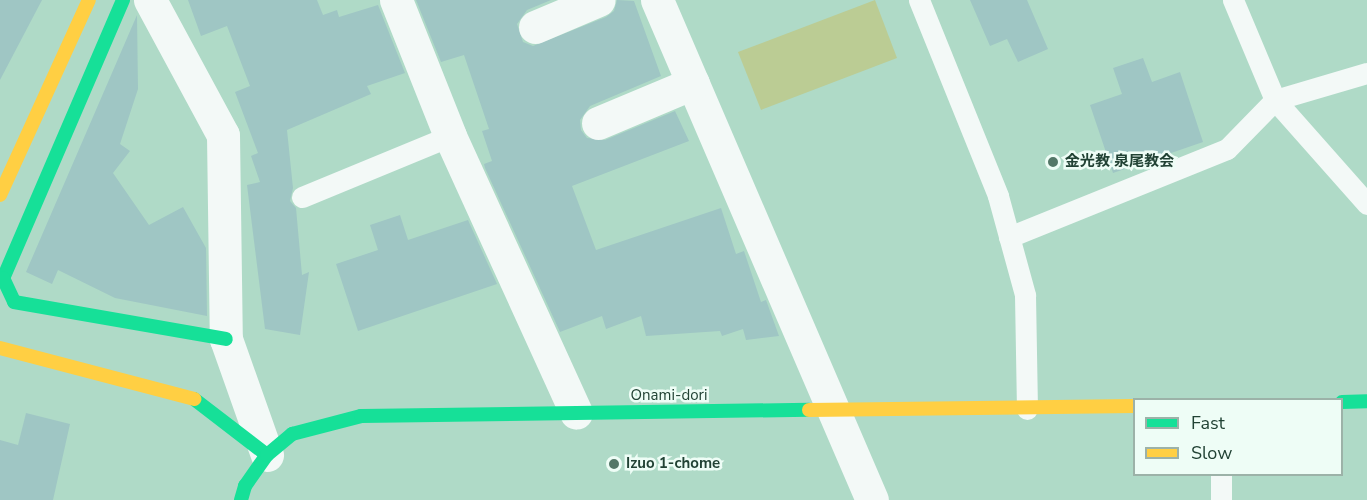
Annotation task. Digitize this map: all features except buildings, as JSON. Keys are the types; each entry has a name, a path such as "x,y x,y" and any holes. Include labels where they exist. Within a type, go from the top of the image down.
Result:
{"street":[{"path":"0,195 89,0"},
{"path":"123,0 3,278 14,302 226,339"},
{"path":"150,0 223,135 226,339 267,455"},
{"path":"396,0 450,136 576,413"},
{"path":"535,27 599,0"},
{"path":"657,0 872,500"},
{"path":"598,123 693,83"},
{"path":"0,348 197,400 267,455"},
{"path":"1343,402 1367,401"},
{"name":"Onami-dori","path":"241,500 245,486 267,455 292,434 361,416 834,412 1133,406"}],"lane":[{"path":"919,0 998,196 1025,295 1027,409"},
{"path":"1233,0 1275,100 1367,204"},
{"path":"1009,237 1227,150 1275,100 1367,73"},
{"path":"302,197 450,136"},
{"path":"1221,476 1221,500"}],"green space":[{"path":"875,0 897,58 761,110 738,52"}],"traffic: fast":[{"path":"123,0 3,278 14,302 226,339"},
{"path":"194,399 267,455"},
{"path":"1343,402 1367,401"},
{"path":"241,500 245,486 267,455 292,434 361,416 809,410"}],"traffic: slow":[{"path":"0,195 89,0"},
{"path":"0,348 194,399"},
{"path":"809,410 1133,406"}],"place":[{"name":"金光教 泉尾教会","path":"1053,162"},
{"name":"Izuo 1-chome","path":"614,464"}]}
